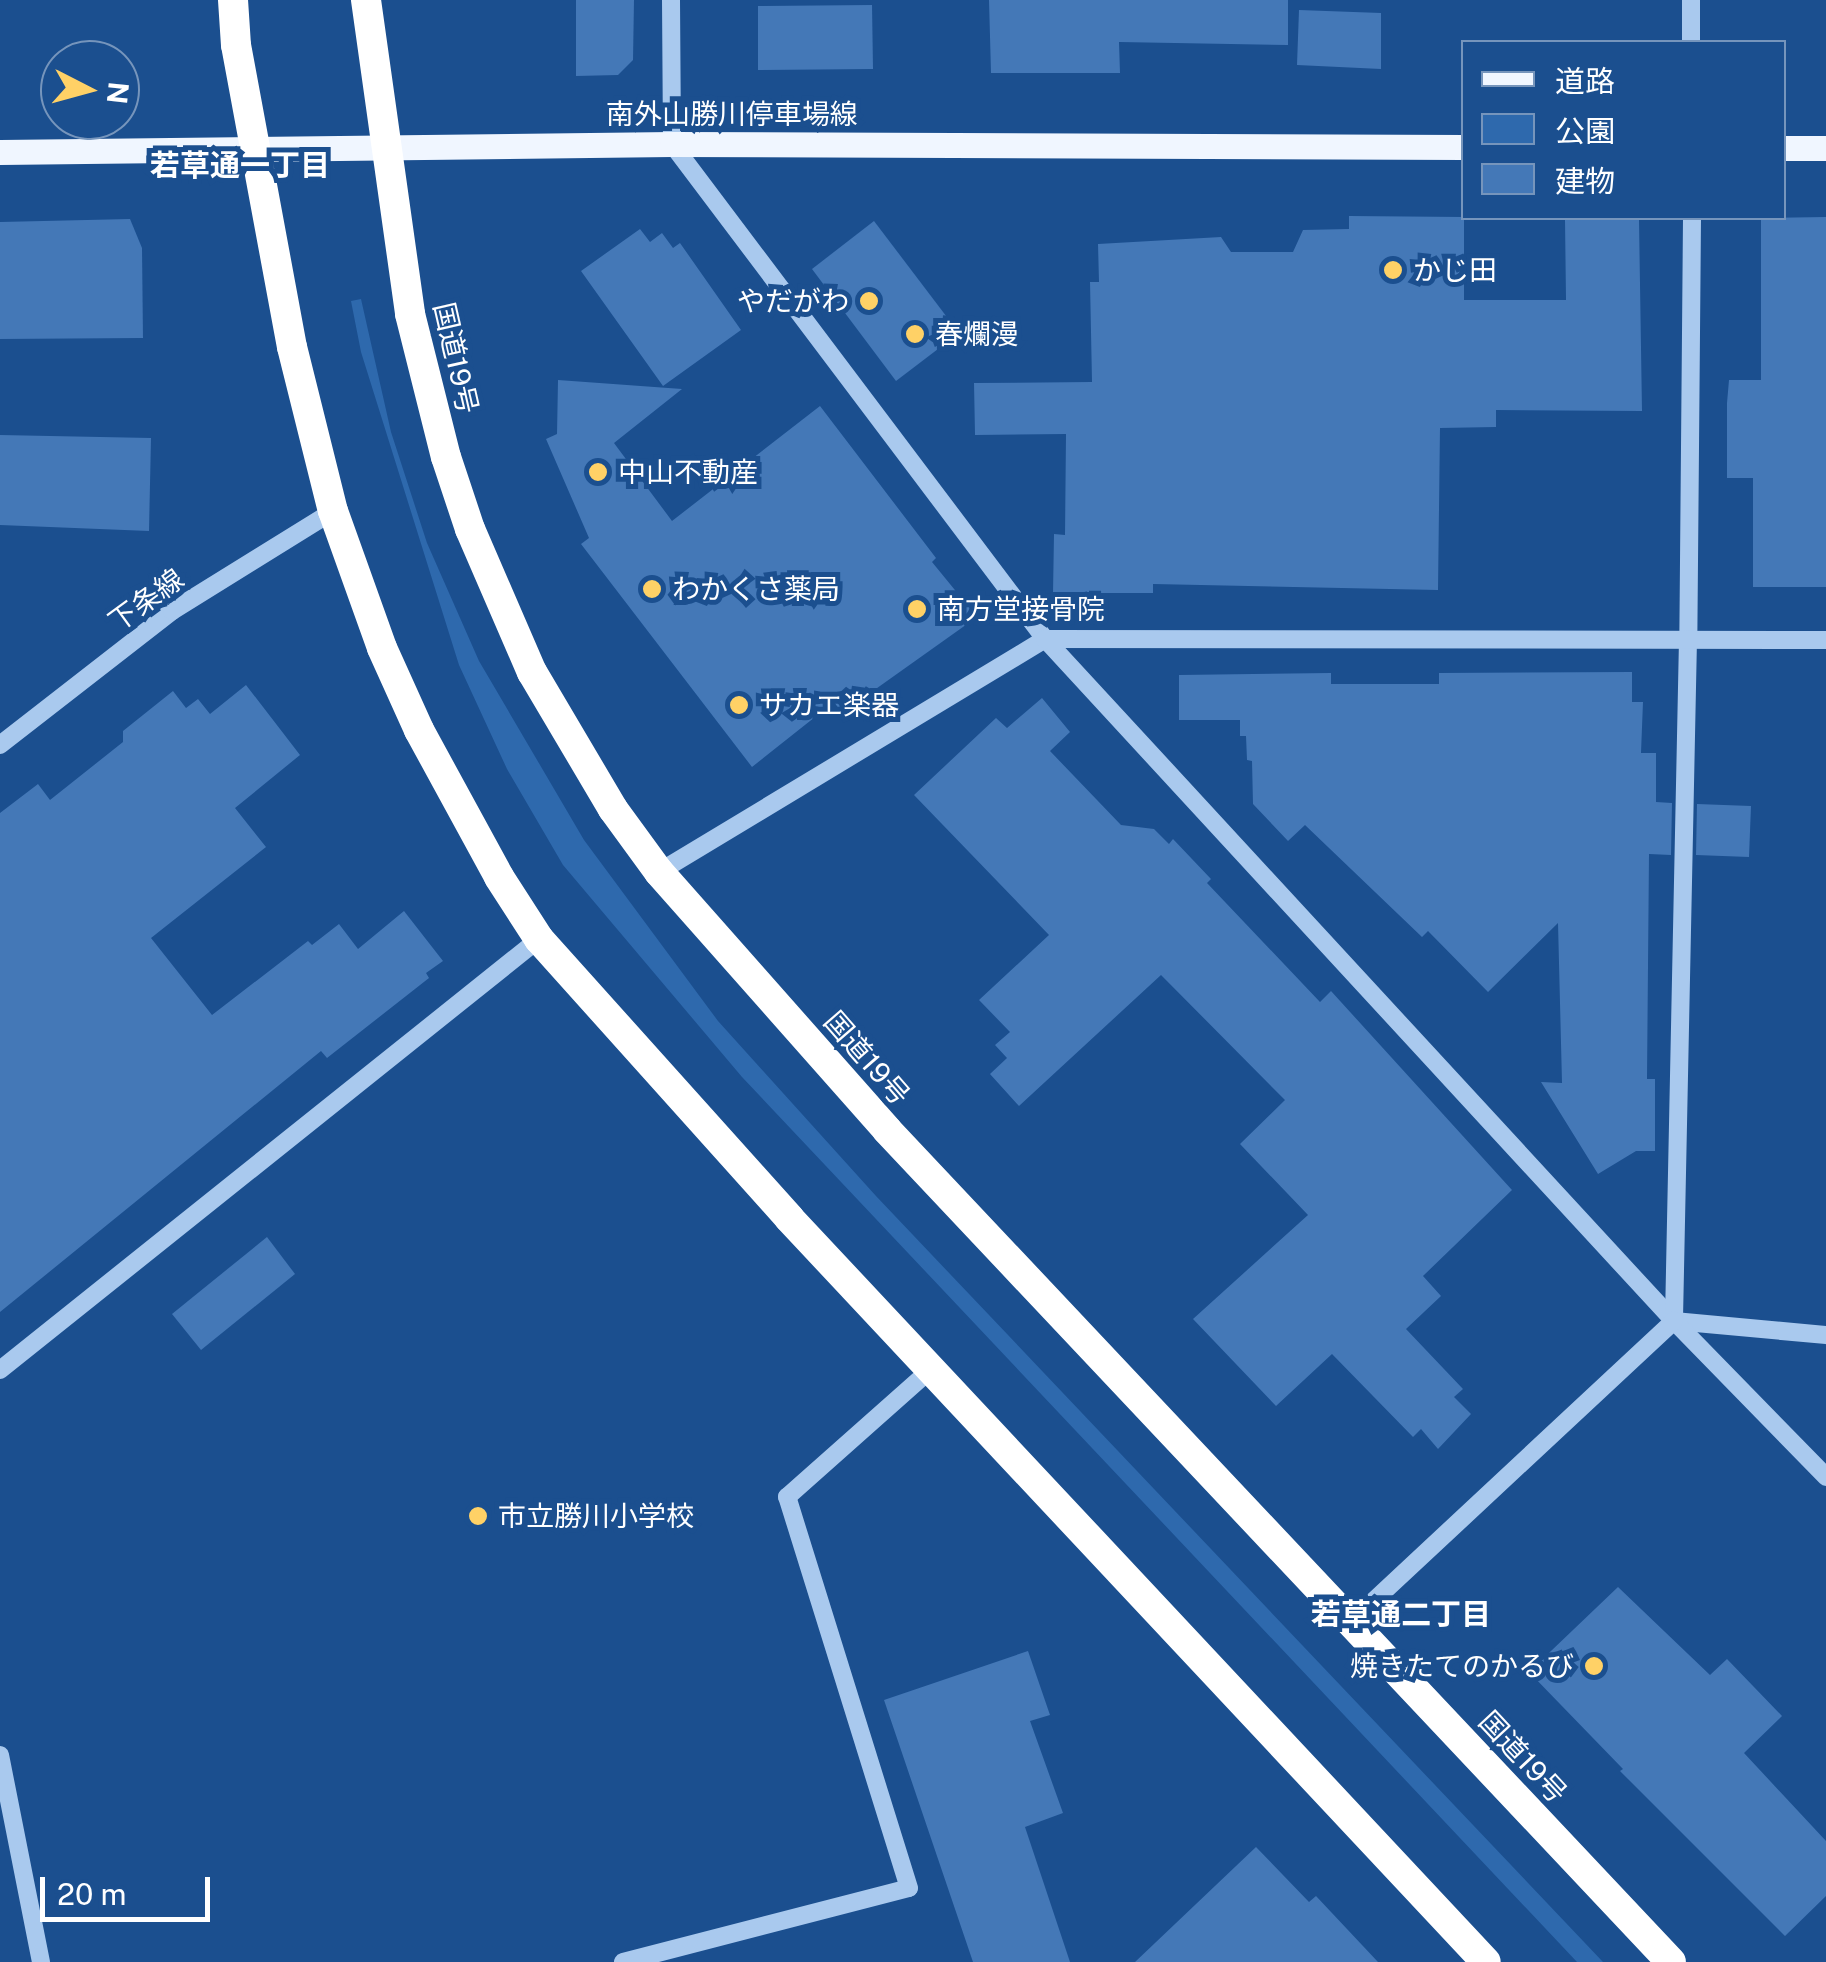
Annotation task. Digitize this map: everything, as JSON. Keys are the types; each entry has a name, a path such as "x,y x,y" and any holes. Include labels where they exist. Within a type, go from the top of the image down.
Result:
{"highway":[{"path":"233,0 254,150 292,347 332,511 382,648 419,730 462,814 539,939 931,1369 1486,1962"},
{"name":"国道19号","path":"366,0 410,314 446,457 470,529 532,672 571,743 659,872 887,1130 1672,1962"}],"main road":[{"name":"南外山勝川停車場線","path":"0,152 672,144 1461,148"},
{"path":"1786,148 1826,148"}],"street":[{"path":"671,0 672,144 1045,639 1674,1321 1826,1476"},
{"path":"1691,0 1692,40"},
{"path":"1350,1622 1674,1321 1692,220"},
{"name":"下条線","path":"0,744 172,612 332,511"},
{"path":"659,872 1045,639 1826,640"},
{"path":"0,1370 539,939"},
{"path":"1674,1321 1826,1335"},
{"path":"623,1962 909,1888 787,1497 931,1369"},
{"path":"0,1755 40,1962"}],"green space":[{"path":"361,299 391,432 427,543 479,661 584,840 718,1021 876,1196 1603,1962 1577,1962 742,1077 563,865 507,769 459,665 361,352 351,301"}],"building":[{"path":"576,0 634,0 633,60 618,75 576,76"},
{"path":"989,0 1288,0 1288,45 1119,42 1120,73 991,73"},
{"path":"872,5 873,69 758,70 758,6"},
{"path":"1299,10 1381,13 1381,69 1297,65"},
{"path":"1349,216 1461,217 1464,300 1566,300 1565,220 1639,220 1642,411 1496,410 1496,427 1440,428 1438,590 1153,584 1153,593 1053,593 1054,534 1065,535 1066,434 975,435 974,383 1092,382 1090,282 1099,282 1098,244 1221,237 1231,252 1293,252 1303,230 1349,229"},
{"path":"1826,217 1826,587 1753,587 1753,478 1727,478 1729,380 1761,380 1761,220"},
{"path":"130,219 142,248 143,338 0,339 0,222"},
{"path":"874,221 959,333 896,381 812,269"},
{"path":"640,229 650,242 662,233 673,248 680,243 741,330 663,386 581,271"},
{"path":"558,380 682,389 614,443 672,521 820,406 936,558 932,562 977,617 842,713 834,702 752,767 581,544 589,538 546,439 557,434"},
{"path":"0,435 151,438 149,531 0,525"},
{"path":"1632,672 1632,702 1643,702 1641,753 1656,753 1656,802 1672,803 1671,855 1649,854 1647,1079 1655,1079 1655,1151 1636,1151 1598,1174 1541,1082 1562,1083 1558,923 1488,992 1428,931 1422,937 1305,825 1288,841 1253,804 1252,761 1247,760 1246,736 1240,736 1240,720 1179,720 1179,675 1331,673 1331,684 1439,684 1439,673"},
{"path":"246,685 300,755 235,808 266,847 151,938 212,1015 308,941 312,945 339,924 358,949 404,911 443,961 426,973 429,978 327,1058 321,1051 0,1312 0,813 38,784 50,800 123,742 123,731 173,691 186,708 198,699 210,714"},
{"path":"1042,698 1070,732 1050,751 1121,825 1154,829 1169,844 1173,839 1211,879 1207,883 1320,1002 1331,991 1512,1190 1423,1276 1441,1296 1406,1329 1463,1389 1454,1397 1471,1414 1438,1449 1421,1429 1413,1437 1332,1354 1276,1406 1193,1319 1308,1215 1240,1144 1285,1100 1161,975 1019,1106 990,1074 1007,1058 995,1045 1010,1032 979,1000 1049,935 914,795 996,718 1007,728"},
{"path":"1697,804 1751,806 1749,857 1696,855"},
{"path":"267,1237 295,1274 201,1350 172,1314"},
{"path":"1618,1587 1710,1675 1727,1659 1782,1716 1744,1753 1826,1841 1826,1896 1785,1936 1620,1771 1623,1769 1529,1672"},
{"path":"1028,1651 1050,1715 1030,1721 1063,1813 1025,1827 1070,1962 973,1962 884,1700"},
{"path":"1256,1847 1309,1902 1316,1896 1378,1962 1135,1962"}],"place":[{"name":"かじ田","path":"1393,270"},
{"name":"やだがわ","path":"869,301"},
{"name":"春爛漫","path":"915,334"},
{"name":"中山不動産","path":"598,472"},
{"name":"わかくさ薬局","path":"652,589"},
{"name":"南方堂接骨院","path":"917,609"},
{"name":"サカエ楽器","path":"739,705"},
{"name":"市立勝川小学校","path":"478,1516"},
{"name":"焼きたてのかるび","path":"1594,1666"}],"district":[{"name":"若草通一丁目","path":"240,165"},
{"name":"若草通二丁目","path":"1401,1614"}]}
